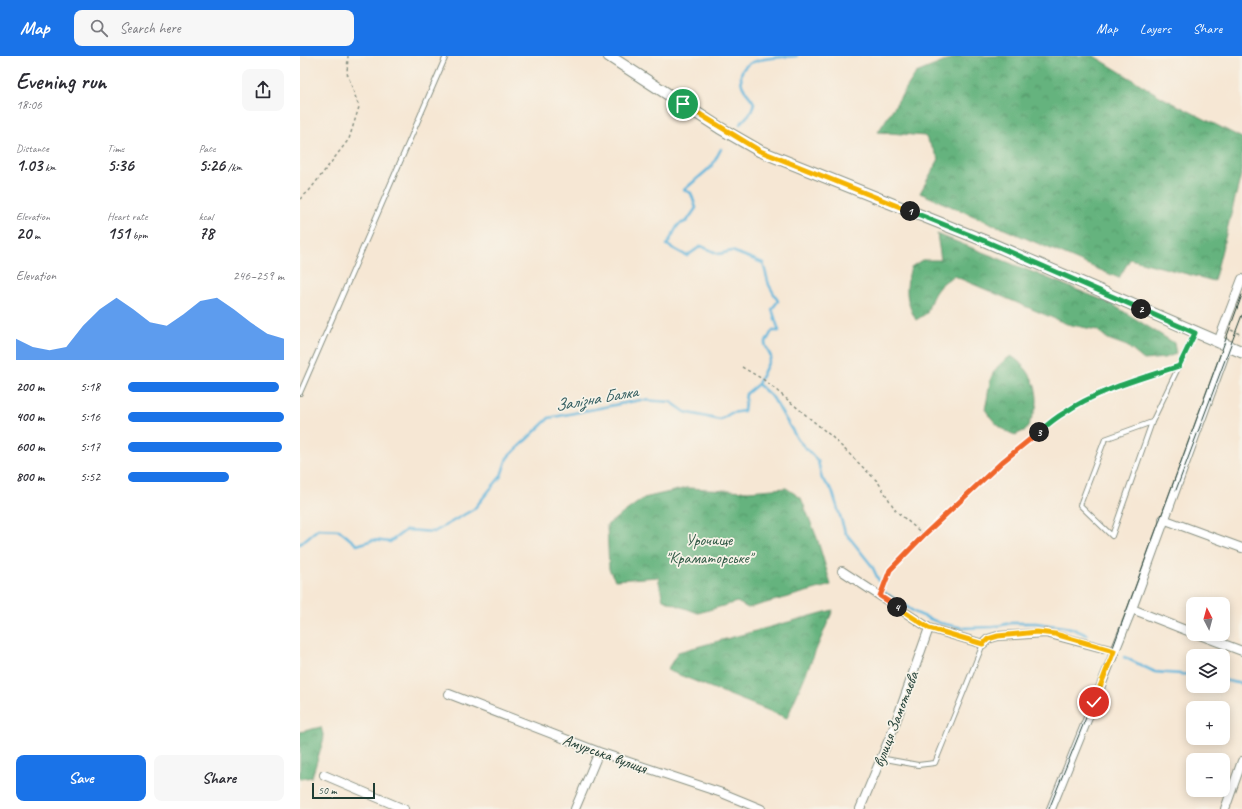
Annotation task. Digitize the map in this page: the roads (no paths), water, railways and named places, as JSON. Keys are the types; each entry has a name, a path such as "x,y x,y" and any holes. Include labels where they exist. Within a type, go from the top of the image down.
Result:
{"street":[{"path":"609,56 720,128 760,151 985,241 1242,352"},
{"path":"1051,809 1132,609 1223,344 1223,327 1242,279"},
{"path":"1163,519 1242,548"},
{"path":"842,571 929,628 983,644 988,639 998,636 1042,632 1055,634 1114,651"},
{"path":"1132,609 1186,629"},
{"name":"вулиця Замотаєва","path":"860,809 894,727 929,628"},
{"path":"1216,641 1242,651"},
{"name":"Амурська вулиця","path":"449,694 599,752 722,793 761,809"},
{"path":"575,809 599,752"},
{"path":"1225,809 1242,761"},
{"path":"324,775 404,809"}],"lane":[{"path":"300,393 446,56"},
{"path":"1152,422 1105,439 1080,505 1112,536 1152,422 1195,333"},
{"path":"880,758 918,765 935,763 983,644"}],"waterway":[{"name":"Залізна Балка","path":"740,124 751,112 754,103 745,91 741,81 741,74 744,68 749,64 764,59 797,56"},
{"name":"Залізна Балка","path":"300,544 318,529 339,530 357,545 373,540 390,542 406,530 434,532 474,509 501,476 507,458 549,418 640,400 671,402 685,412 720,420 731,413 744,411 746,394 758,384 771,357 765,344 772,331 779,331 772,309 778,301 769,285 763,263 732,251 719,254 701,246 687,256 667,245 678,225 687,221 696,208 691,193 684,190 712,166 721,149"},
{"path":"758,384 773,398 798,440 818,461 822,479 832,490 845,532 872,566 884,592 916,613 940,623 964,628 993,627 1011,623 1036,623 1071,628 1087,635"},
{"path":"1124,657 1155,672 1186,674"},
{"path":"1230,681 1242,684"}],"tram line":[{"path":"1049,809 1100,683 1242,295"},
{"path":"1176,490 1242,315"}],"park label":[{"name":"Урочище \"Краматорське\"","path":"709,548"}]}
